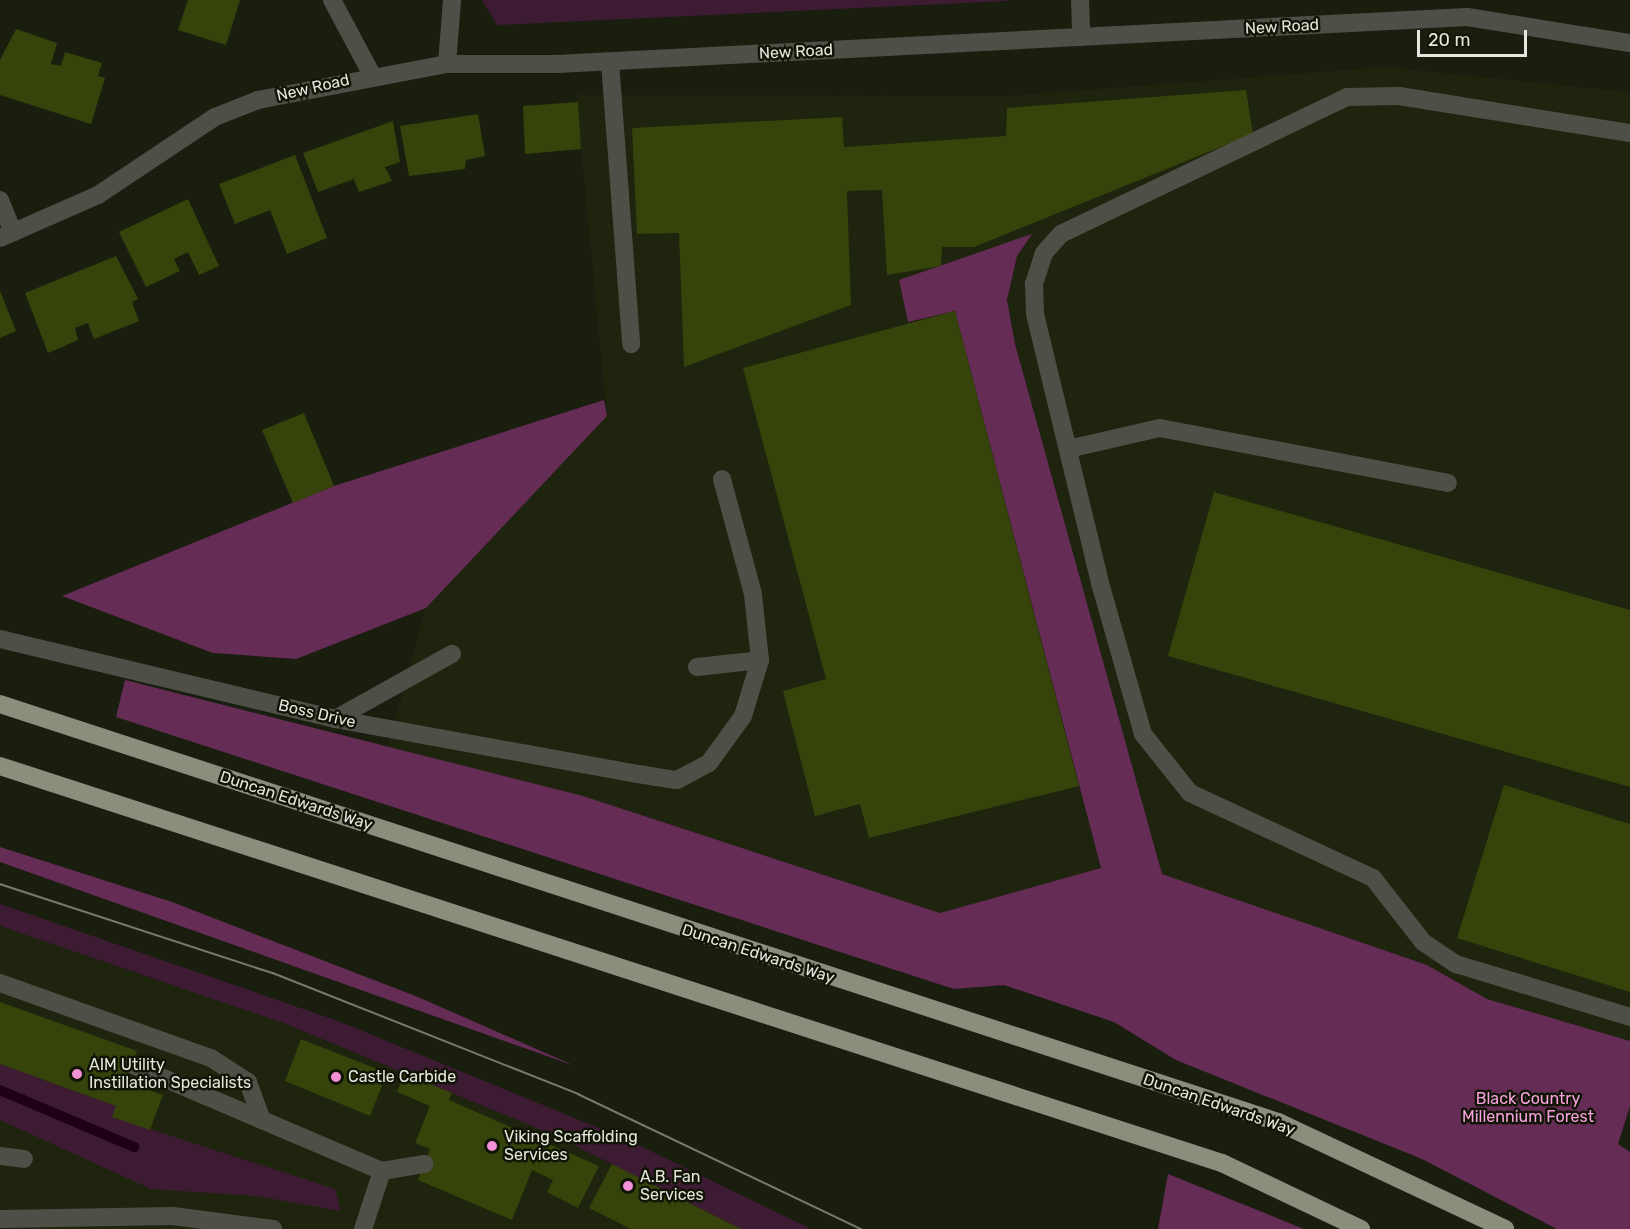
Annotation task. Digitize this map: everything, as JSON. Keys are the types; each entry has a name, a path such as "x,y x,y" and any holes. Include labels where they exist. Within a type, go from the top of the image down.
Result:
{"highway":[{"name":"Duncan Edwards Way","path":"0,704 1278,1122 1505,1229"},
{"path":"0,766 1222,1163 1361,1229"}],"street":[{"path":"332,0 372,75"},
{"path":"447,64 452,0"},
{"path":"1080,0 1081,38"},
{"name":"New Road","path":"7,236 98,195 215,117 258,100 372,75 447,64 610,62 1467,17 1630,43"},
{"path":"610,62 631,344"},
{"path":"1630,132 1399,96 1347,97 1061,234 1044,253 1034,294 1068,449 1143,734 1190,793 1373,878 1423,942 1456,964 1630,1017"},
{"path":"0,200 7,236"},
{"path":"1068,449 1160,428 1448,483"},
{"path":"697,667 760,660 753,594 722,479"},
{"name":"Boss Drive","path":"0,639 335,720 677,780 709,763 743,716 760,660"},
{"path":"335,720 452,654"},
{"path":"0,983 211,1058 248,1082 262,1120"},
{"path":"133,1065 382,1171 424,1164"},
{"path":"0,1156 24,1159"},
{"path":"363,1229 382,1171"},
{"path":"0,1219 173,1216 273,1229"}],"shaded area":[{"path":"482,0 1007,0 1007,1 497,25"},
{"path":"1385,67 1630,92 1630,1041 1487,999 1427,965 1162,874 1015,344 1007,300 1017,256 1031,235 899,280 955,311 1101,868 940,913 583,796 388,747 426,608 607,416 576,95 1006,96"},
{"path":"0,904 338,1021 628,1140 811,1229 741,1229 556,1136 286,1024 0,926"},
{"path":"0,926 286,1024 556,1136 741,1229 0,1229"},
{"path":"0,1064 116,1106 113,1117 335,1189 341,1211 257,1196 151,1189 0,1120"}],"green space":[{"name":"Black Country Millennium Forest","path":"1032,234 1017,256 1007,300 1015,344 1162,874 1427,965 1487,999 1630,1041 1630,1106 1618,1144 1630,1152 1630,1229 1557,1229 1422,1159 1176,1060 1114,1022 1004,985 954,989 116,717 125,680 583,796 940,913 1101,868 955,311 908,322 899,280"},
{"path":"604,400 607,416 426,608 296,659 213,653 62,596 334,486"},
{"path":"0,847 172,902 418,997 575,1066 0,862"},
{"path":"1168,1174 1304,1229 1158,1229"}],"building":[{"path":"188,0 240,0 226,45 178,30"},
{"path":"16,29 57,43 51,64 61,66 65,52 102,63 98,76 105,78 91,124 0,95 0,60"},
{"path":"1246,90 1253,134 974,247 942,247 941,266 887,275 882,190 847,191 851,305 684,367 679,233 637,234 632,128 842,117 844,147 1006,136 1007,108"},
{"path":"578,102 581,149 525,154 523,106"},
{"path":"478,114 485,156 466,160 465,169 409,176 400,126"},
{"path":"393,121 400,162 385,167 392,181 359,192 354,179 318,192 303,153"},
{"path":"295,155 327,238 287,254 270,210 235,224 219,184"},
{"path":"188,199 219,266 199,275 188,252 174,259 180,271 146,287 119,232"},
{"path":"116,256 138,299 132,302 139,321 94,339 88,323 75,328 78,340 48,353 25,293"},
{"path":"0,291 16,331 0,338"},
{"path":"955,311 1079,786 869,838 860,804 815,816 783,691 826,679 743,368"},
{"path":"304,413 334,486 293,503 262,430"},
{"path":"1214,492 1630,610 1630,787 1168,656"},
{"path":"1504,785 1630,824 1630,992 1457,938"},
{"name":"AIM Utility Instillation Specialists","path":"0,1002 137,1051 126,1082 163,1095 150,1130 112,1117 116,1106 0,1064"},
{"name":"Castle Carbide","path":"301,1039 387,1073 370,1116 285,1081"},
{"name":"Viking Scaffolding Services","path":"404,1073 452,1093 449,1100 599,1166 578,1208 547,1192 553,1180 532,1170 512,1220 418,1180 430,1149 415,1143 430,1106 397,1092"},
{"name":"A.B. Fan Services","path":"612,1164 741,1229 631,1229 589,1208"}],"waterway":[{"path":"0,1090 134,1147"}],"tram line":[{"path":"0,884 273,973 578,1094 861,1229"}],"place":[{"name":"AIM Utility Instillation Specialists","path":"77,1074"},
{"name":"Castle Carbide","path":"336,1077"},
{"name":"Viking Scaffolding Services","path":"492,1146"},
{"name":"A.B. Fan Services","path":"628,1186"}]}
